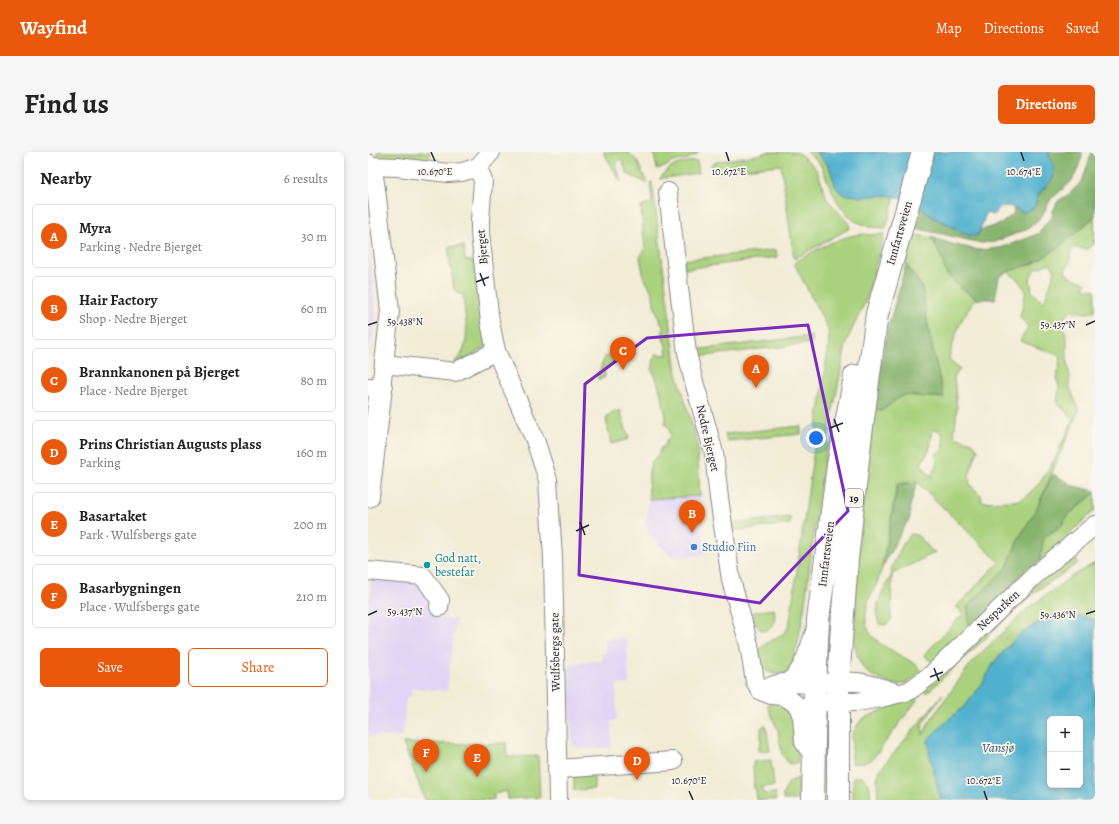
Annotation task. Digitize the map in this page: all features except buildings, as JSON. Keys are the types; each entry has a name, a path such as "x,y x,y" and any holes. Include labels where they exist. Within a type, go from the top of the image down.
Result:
{"main road":[{"name":"Innfartsveien","path":"838,800 838,692 847,559 860,442 877,314 923,152"},
{"name":"Innfartsveien","path":"813,800 818,620 838,465 856,372 864,345 877,314"},
{"path":"368,496 374,387"}],"street":[{"path":"374,387 384,364 390,311 376,189 369,164 448,173 462,172 478,167 491,152"},
{"name":"Bjerget","path":"478,167 483,181 480,233 490,322 496,351 535,440 548,480 550,505"},
{"name":"Nedre Bjerget","path":"668,192 688,353 693,378 714,453 728,564 734,593 750,645 758,686"},
{"path":"384,364 455,372 496,351"},
{"name":"Wulfsbergs gate","path":"550,505 553,558 558,800"},
{"name":"Nesparken","path":"758,686 786,683 815,693 838,692 858,682 899,693 909,691 932,674 1034,576 1095,525"},
{"path":"368,571 423,576 440,600 439,607"},
{"path":"786,683 798,673 802,667 818,620"},
{"path":"758,686 771,695 782,696 798,706 802,717 804,742 814,758"},
{"path":"557,769 673,761"}],"highlighted area":[{"path":"808,325 848,511 760,603 579,575 585,384 647,338"}],"shaded area":[{"path":"368,241 375,312 368,370"},
{"path":"700,496 705,555 674,557 649,535 646,521 649,499"},
{"path":"379,577 419,581 446,607 445,618 456,619 447,691 412,688 411,697 406,697 403,737 368,736 368,613 371,583"},
{"path":"627,638 629,684 616,685 617,720 611,721 612,748 578,749 572,744 569,664 602,661 602,654 606,653 605,639"}],"green space":[{"path":"377,152 430,152 429,164 382,159 377,156"},
{"path":"603,152 628,152 637,161 647,183 627,174 622,159 616,162 621,182"},
{"path":"656,152 667,152 668,155 699,153 688,159 672,162 665,167 657,169 654,155"},
{"path":"767,152 797,152 807,160 817,170 827,199 849,224 850,228 794,259 781,165 713,172 711,164"},
{"path":"807,152 816,152 824,161 830,170 836,186 842,194 895,196 886,228 869,227 855,221 849,216 837,201 819,162"},
{"path":"1048,152 1082,152 1082,157 1071,182 1051,199 1041,217 1028,229 994,242 981,243 915,228 920,207 935,219 966,234 974,236 978,235 980,230 1001,224 1014,213 1013,207 1020,212 1034,208 1039,194 1053,178 1054,166"},
{"path":"1092,152 1095,152 1095,216 1066,241 1050,253 1029,265 1008,272 999,277 995,299 977,299 961,288 947,275 940,254 931,237 955,245 979,250 1000,248 1039,233 1045,224 1052,218 1053,211 1058,201 1068,195 1082,181"},
{"path":"697,161 699,173 659,179 668,170 676,165"},
{"path":"652,182 677,373 697,442 700,496 649,499 648,490 652,462 659,453 660,449 666,444 666,440 670,436 669,429 665,424 666,417 663,401 656,377 652,370 655,354 667,355 663,338 663,327 654,305 653,293 644,278 640,257 645,249 641,207 652,202 650,183"},
{"path":"1094,217 1095,243 1087,249 1073,248 1070,261 1065,270 1066,274 1077,280 1086,282 1084,288 1095,290 1095,312 1085,313 1072,311 1061,320 1067,339 1067,361 1070,377 1069,385 1079,410 1036,510 1019,538 1007,567 968,606 968,630 933,663 924,655 963,614 956,607 999,562 917,482 897,484 882,568 877,583 868,601 866,625 871,635 882,645 917,665 921,671 904,684 895,684 883,681 863,668 859,660 855,648 853,618 853,602 873,409 881,411 903,395 943,398 929,333 922,287 906,264 914,235 931,237 940,254 947,275 961,288 977,299 966,313 958,327 949,359 960,369 954,377 957,408 954,437 972,442 978,450 969,475 970,485 981,495 982,502 1016,501 1029,494 1052,464 1074,419 1057,403 1059,387 1057,379 1061,356 1020,341 1028,327 1020,317 1026,291 1018,280 1007,271 1033,264 1074,235","holes":["1050,263 1055,271 1044,302 1032,292 1030,278 1035,269","933,430 939,430 943,435 944,447 936,455 937,463 931,477 921,464 929,451"]},
{"path":"884,234 867,298 847,340 832,415 819,493 804,610 797,648 795,650 794,665 788,673 773,674 764,669 759,650 767,643 784,633 788,628 790,621 829,341 828,329 794,263 836,241 854,235"},
{"path":"464,246 465,260 474,262 486,336 486,347 456,364 455,361 461,355 464,348 466,339 466,321 463,294 459,294 454,289 448,247"},
{"path":"776,250 777,257 685,269 684,260"},
{"path":"906,264 922,287 929,333 944,398 903,395 881,411 873,409 887,332"},
{"path":"812,336 812,343 696,357 694,350"},
{"path":"630,350 630,354 604,368 605,377 599,381 598,374 605,357"},
{"path":"620,410 629,439 611,444 606,419 608,415"},
{"path":"801,426 801,434 727,441 725,434"},
{"path":"1053,474 1074,486 1095,491 1095,493 1068,515 1061,526 1044,537 1039,562 968,630 968,606 1007,567 1019,538 1036,510"},
{"path":"917,482 910,507 910,518 882,568 898,484"},
{"path":"1095,493 1095,510 1039,562 1044,537 1061,526 1068,515"},
{"path":"790,517 790,524 729,531 728,524"},
{"path":"911,534 914,534 920,538 932,551 936,552 892,574 891,569 903,544"},
{"path":"1075,557 1078,563 1035,592 928,692 925,692 924,689 995,622 1046,578"},
{"path":"1095,563 1095,620 1081,616 1053,616 1037,623 1025,631 1008,646 995,661 982,684 966,705 950,718 929,739 929,752 941,800 878,800 877,779 880,770 943,694 922,724 923,735 929,722 972,662 1027,609 1072,576"},
{"path":"892,574 891,620 886,625 879,624 877,618 878,605"},
{"path":"774,609 775,618 773,625 770,629 761,630 754,620 753,612"},
{"path":"918,693 920,696 872,760 863,763 852,763 852,734 861,720"},
{"path":"773,701 781,701 794,712 798,763 789,764 782,754 778,730 767,705"},
{"path":"825,709 828,710 828,800 826,800 824,745"},
{"path":"765,725 770,751 758,751 761,741 761,728"},
{"path":"403,743 506,743 507,757 538,756 540,797 508,799 507,791 494,794 494,799 491,800 425,800"},
{"path":"771,760 774,786 762,787 763,794 775,793 776,800 757,800 756,789 754,789 753,762"},
{"path":"594,774 594,789 574,790 574,776"},
{"path":"853,777 863,777 869,784 871,800 853,800"},
{"path":"798,778 798,800 783,800 783,794 789,782"}],"water":[{"path":"816,152 1048,152 1054,166 1053,178 1039,194 1034,208 1023,213 1015,208 1005,206 997,210 994,215 986,213 978,235 975,236 964,234 948,224 932,217 924,209 895,196 886,195 862,197 842,194 835,186 830,168"},
{"name":"Vansjø","path":"1066,615 1072,617 1081,616 1095,620 1095,800 941,800 929,752 928,741 931,736 950,718 966,705 982,684 995,661 1018,636 1043,620 1053,616"}],"place":[{"name":"Brannkanonen på Bjerget","path":"623,370"},
{"name":"Myra","path":"756,388"},
{"name":"Hair Factory","path":"692,533"},
{"name":"Studio Fiin","path":"694,547"},
{"name":"God natt, bestefar","path":"427,565"},
{"name":"Basarbygningen","path":"426,772"},
{"name":"Basartaket","path":"477,777"},
{"name":"Prins Christian Augusts plass","path":"637,780"}]}
